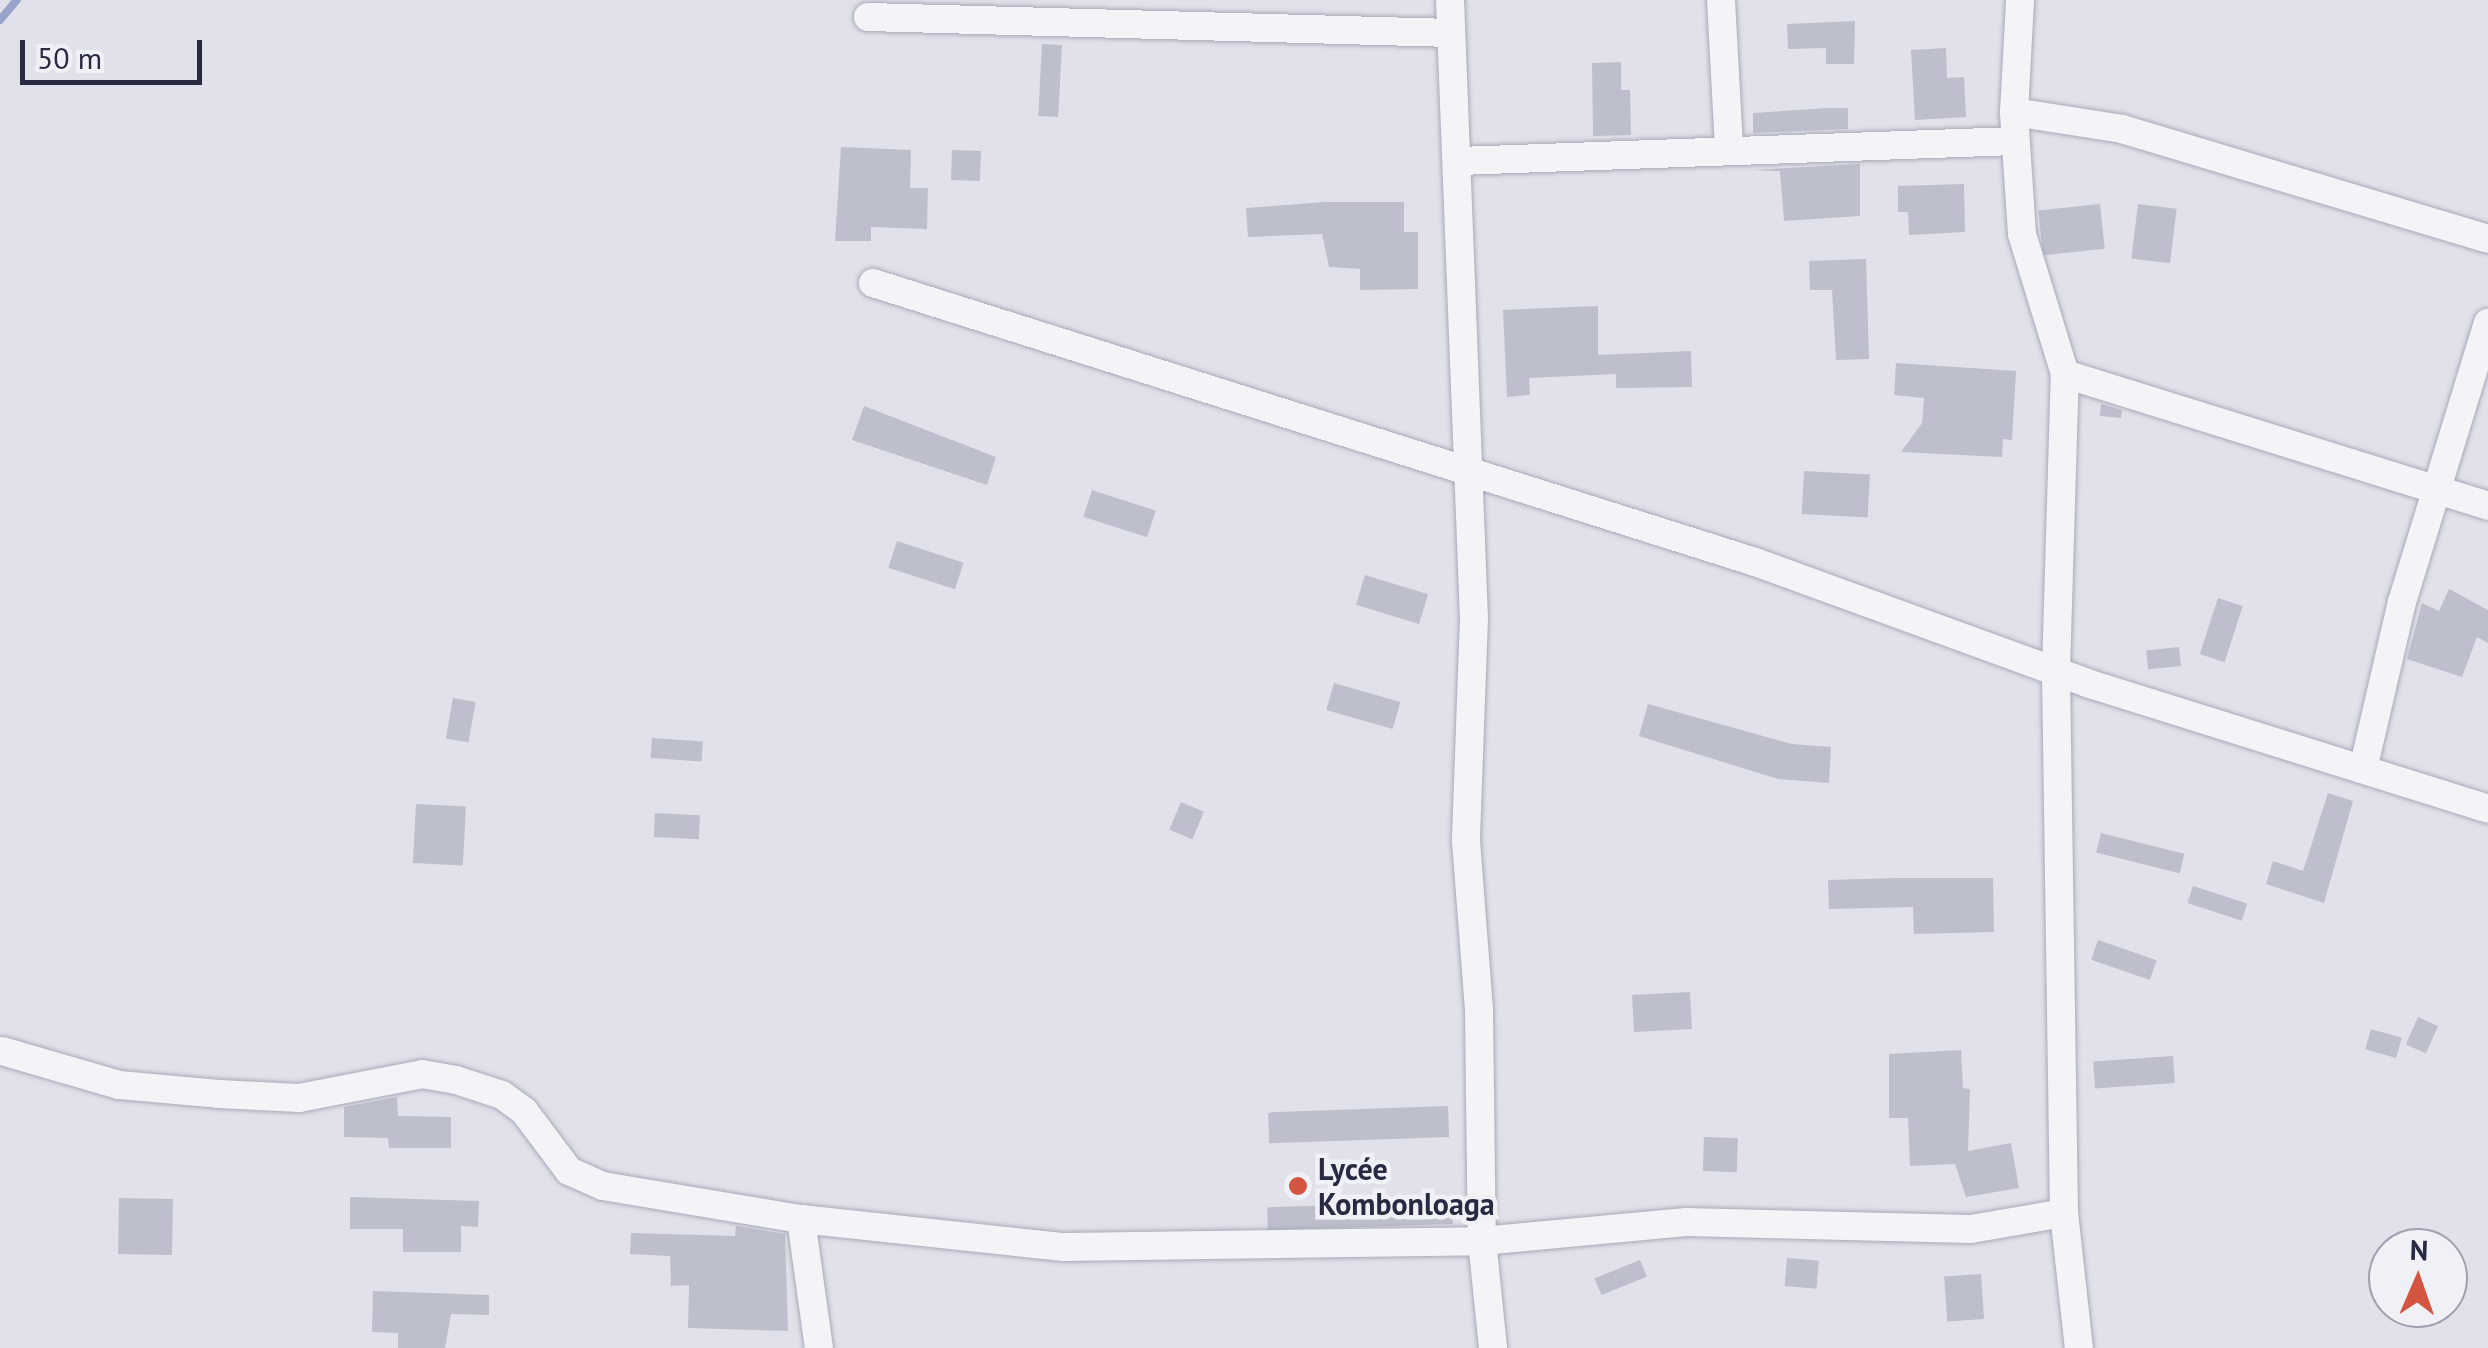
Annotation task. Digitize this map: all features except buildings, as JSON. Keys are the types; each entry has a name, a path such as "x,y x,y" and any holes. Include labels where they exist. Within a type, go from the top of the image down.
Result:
{"street":[{"path":"1450,0 1474,618 1466,841 1478,1011 1482,1241 1494,1348"},
{"path":"1721,0 1729,147"},
{"path":"2020,0 2014,141 2027,258 2065,374 2056,671 2064,1213 2079,1348"},
{"path":"868,17 1014,11 1451,33"},
{"path":"2014,112 2122,129 2488,239"},
{"path":"1459,161 1729,147 2014,141"},
{"path":"873,283 1755,562 2056,671 2364,765 2488,809"},
{"path":"2364,765 2436,489 2488,323"},
{"path":"2065,374 2488,506"},
{"path":"2,1051 119,1085 219,1094 298,1098 422,1074 456,1080 502,1095 524,1111 570,1171 604,1186 802,1219 1064,1247 1482,1241 1686,1222 1970,1229 2064,1213"},
{"path":"802,1219 819,1348"}],"waterway":[{"path":"0,20 17,0"}],"place":[{"name":"Lycée Kombonloaga","path":"1298,1186"}]}
